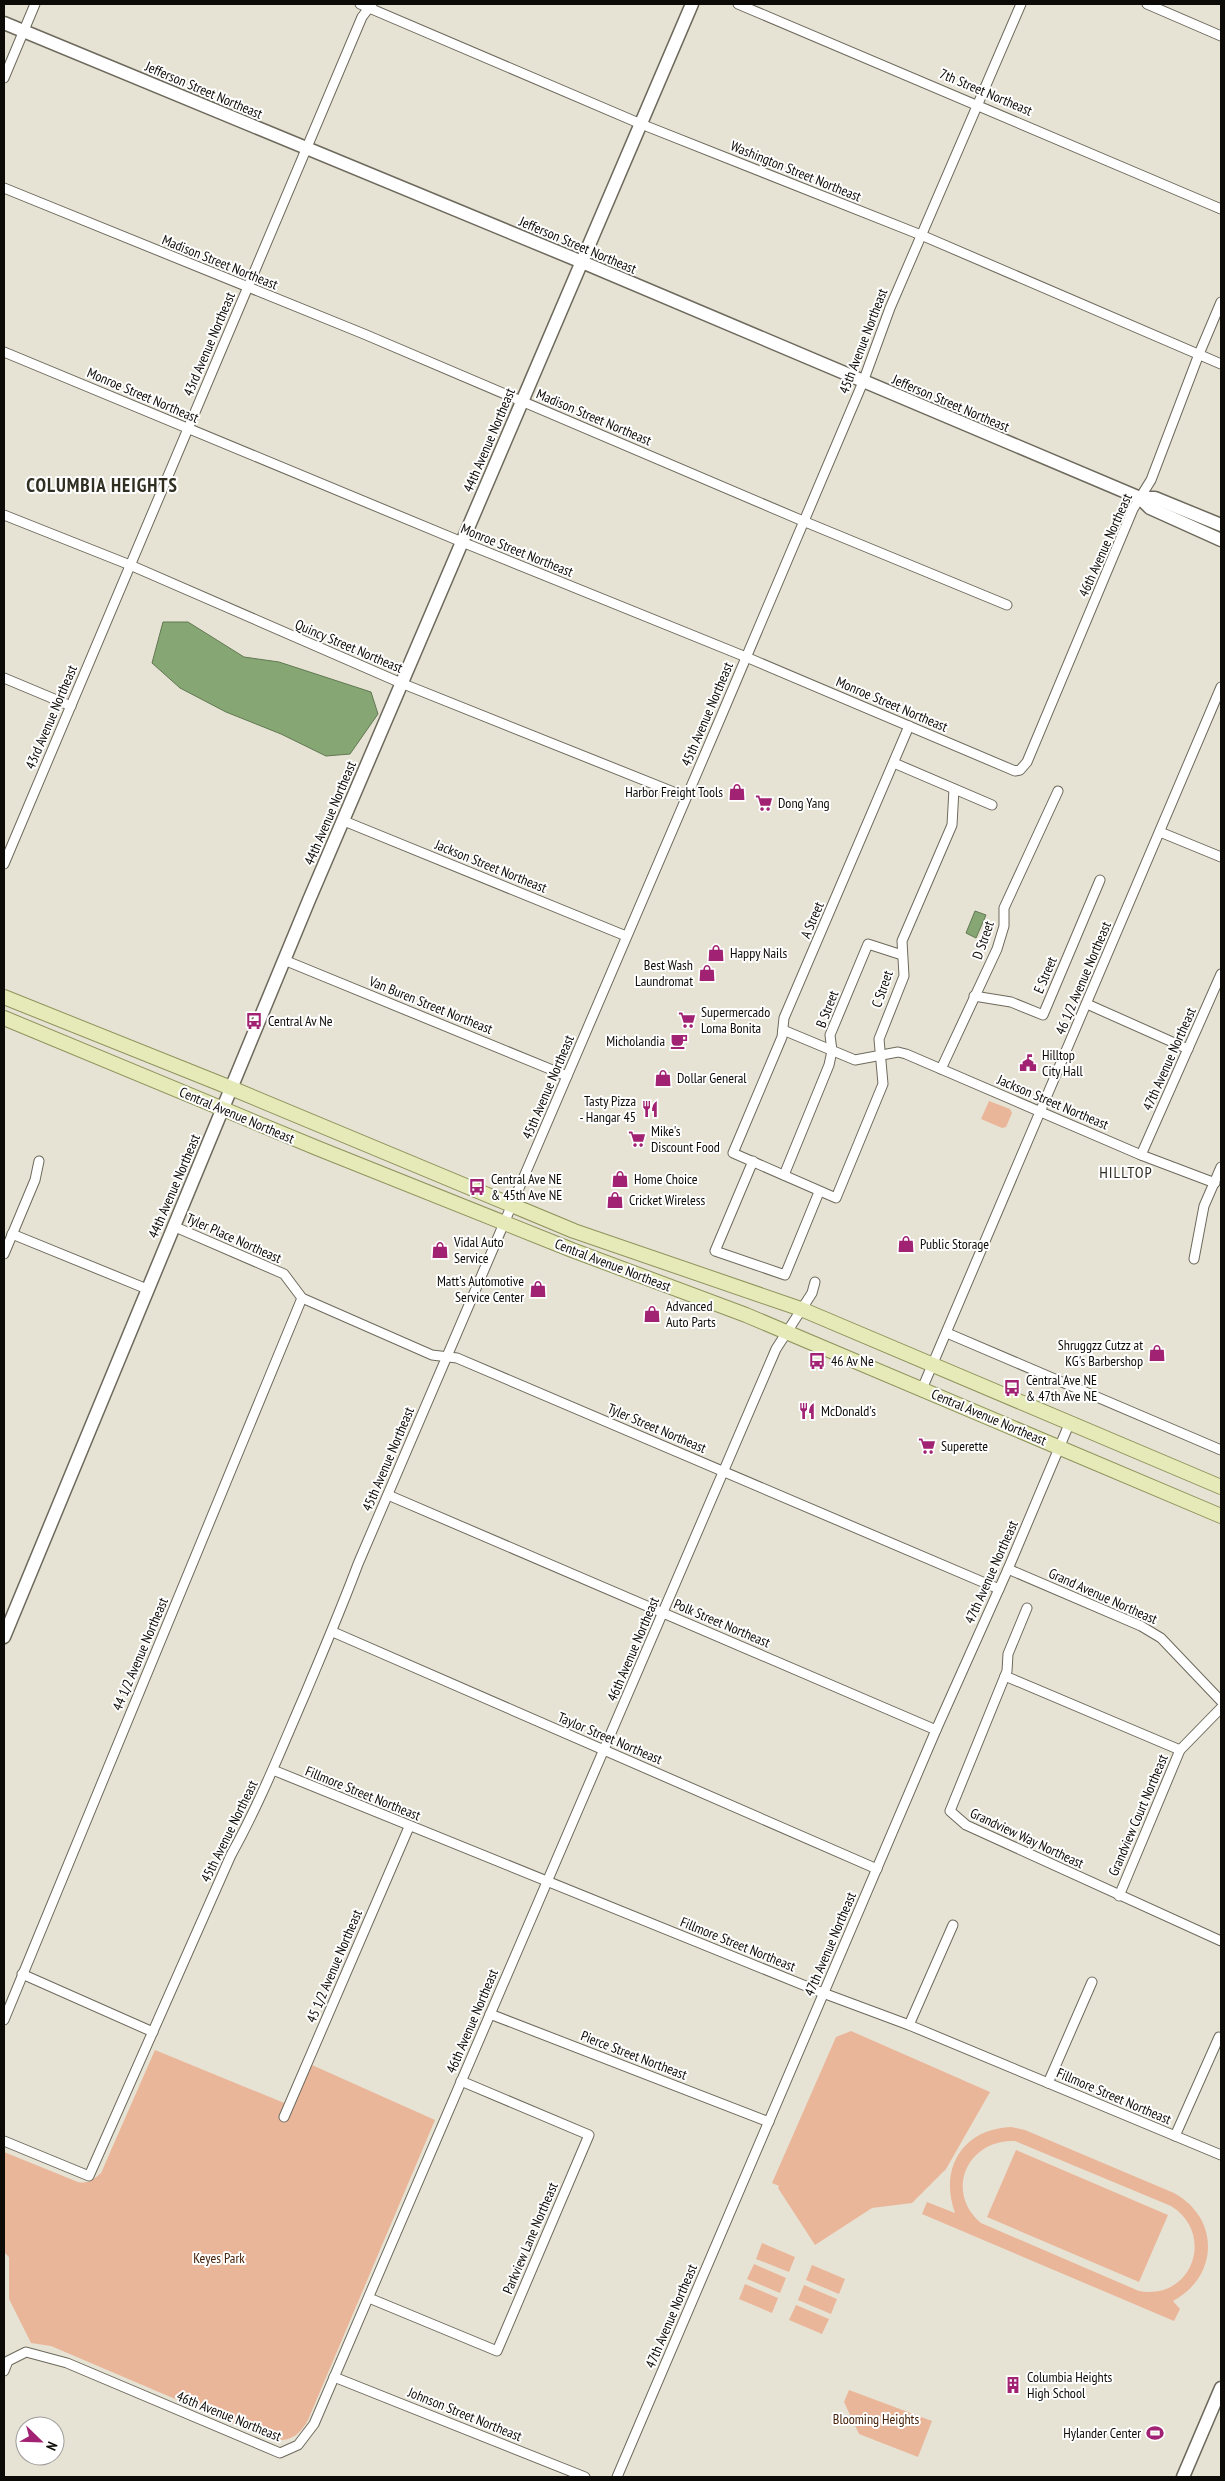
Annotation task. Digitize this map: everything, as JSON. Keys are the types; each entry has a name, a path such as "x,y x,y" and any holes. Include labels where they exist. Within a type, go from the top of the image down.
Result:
{"main road":[{"name":"Central Avenue Northeast","path":"4,997 231,1088 574,1231 801,1309 1221,1487"},
{"name":"Central Avenue Northeast","path":"4,1018 506,1223 786,1332 1221,1516"}],"street":[{"path":"4,78 35,4"},
{"name":"Washington Street Northeast","path":"360,4 371,6 641,124 921,235 1221,364"},
{"name":"44th Avenue Northeast","path":"4,1637 284,960 692,4"},
{"name":"7th Street Northeast","path":"738,4 978,104 1221,209"},
{"name":"45th Avenue Northeast","path":"4,2141 88,2176 231,1855 250,1820 273,1770 446,1358 513,1207 802,521 863,382 890,308 1021,4"},
{"path":"1147,4 1221,36"},
{"name":"43rd Avenue Northeast","path":"4,864 8,843 70,706 362,18 371,6"},
{"name":"Jefferson Street Northeast","path":"4,23 582,262 1140,498 1150,508 1221,540"},
{"name":"Madison Street Northeast","path":"4,188 522,402 802,521 1007,604"},
{"name":"46th Avenue Northeast","path":"1020,770 1027,762 1133,509 1151,480 1198,354 1221,302"},
{"name":"Monroe Street Northeast","path":"4,352 462,542 746,657 1010,770 1020,770"},
{"name":"Jefferson Street Northeast","path":"1140,498 1155,498 1221,524"},
{"name":"Quincy Street Northeast","path":"4,515 130,566 401,683 686,797"},
{"path":"4,678 70,706"},
{"name":"46 1/2 Avenue Northeast","path":"922,1389 1221,687"},
{"name":"A Street","path":"753,1161 733,1153 782,1037 784,1018 909,726"},
{"path":"894,763 992,805"},
{"name":"C Street","path":"820,1192 836,1198 883,1084 879,1038 904,976 902,941 952,825 954,789"},
{"name":"D Street","path":"941,1069 997,949 1004,926 1004,908 1058,791"},
{"name":"Jackson Street Northeast","path":"344,821 626,936"},
{"path":"1160,832 1221,857"},
{"name":"E Street","path":"974,996 1011,1002 1043,1015 1100,880"},
{"name":"B Street","path":"784,1175 829,1065 832,1051 830,1036 868,944 902,955"},
{"name":"Van Buren Street Northeast","path":"284,960 567,1076"},
{"name":"47th Avenue Northeast","path":"1141,1155 1221,974"},
{"path":"1087,1004 1188,1049"},
{"name":"Jackson Street Northeast","path":"783,1030 855,1060 898,1052 1141,1155 1214,1182"},
{"path":"4,1254 35,1180 39,1161"},
{"path":"753,1161 820,1192 784,1275 715,1252 753,1161"},
{"path":"1194,1259 1204,1206 1221,1167"},
{"name":"Tyler Place Northeast","path":"173,1226 284,1274 302,1298"},
{"path":"12,1234 147,1289"},
{"name":"46th Avenue Northeast","path":"4,2371 8,2360 26,2352 67,2363 280,2453 298,2445 314,2424 776,1350 815,1282"},
{"name":"Tyler Street Northeast","path":"302,1298 432,1355 457,1358 1000,1589"},
{"name":"44 1/2 Avenue Northeast","path":"4,2020 302,1298"},
{"path":"947,1332 1221,1450"},
{"name":"47th Avenue Northeast","path":"618,2477 876,1868 1000,1589 1070,1422"},
{"name":"Polk Street Northeast","path":"388,1495 936,1730"},
{"name":"Grand Avenue Northeast","path":"1008,1569 1141,1626 1162,1638 1221,1701"},
{"name":"Grandview Way Northeast","path":"1027,1608 1008,1654 1005,1676 950,1811 966,1825 1119,1896"},
{"name":"Taylor Street Northeast","path":"332,1632 876,1868"},
{"path":"1005,1676 1180,1750"},
{"name":"Grandview Court Northeast","path":"1221,1708 1180,1750 1119,1896 1221,1941"},
{"name":"Fillmore Street Northeast","path":"273,1770 823,1994 909,2025 1221,2155"},
{"name":"45 1/2 Avenue Northeast","path":"284,2117 409,1827"},
{"path":"909,2025 953,1925"},
{"path":"22,1974 153,2032"},
{"path":"1048,2083 1092,1982"},
{"name":"Pierce Street Northeast","path":"490,2014 769,2122"},
{"path":"1175,2136 1219,2038"},
{"name":"Parkview Lane Northeast","path":"369,2298 497,2351 589,2135 461,2081"},
{"name":"Johnson Street Northeast","path":"334,2377 585,2477"},
{"path":"1183,2477 1221,2388"}],"green space":[{"path":"989,1101 1010,1109 1012,1113 1006,1127 1002,1128 981,1119"},
{"path":"851,2031 990,2092 946,2169 912,2203 872,2208 815,2245 778,2188 779,2186 772,2183 836,2037"},
{"name":"Keyes Park","path":"155,2050 294,2107 312,2065 435,2120 308,2420 297,2434 289,2439 271,2440 51,2346 31,2343 9,2299 9,2257 4,2252 4,2152 78,2182 88,2182 93,2179 101,2173"},
{"path":"1011,2127 1025,2130 1174,2193 1189,2204 1200,2217 1206,2232 1208,2248 1199,2278 1188,2291 1173,2301 1180,2309 1174,2321 922,2214 927,2202 955,2213 950,2181 953,2167 959,2154 968,2143 979,2135 994,2129","holes":["1015,2141 1171,2206 1185,2218 1192,2232 1195,2248 1192,2263 1184,2276 1173,2286 1157,2291 1139,2291 981,2223 970,2210 964,2197 963,2183 966,2170 973,2158 984,2149 998,2143"]},
{"path":"1016,2150 1168,2215 1139,2282 987,2217"},
{"path":"762,2243 795,2257 789,2272 756,2259"},
{"path":"754,2264 786,2278 780,2293 747,2279"},
{"path":"812,2265 845,2279 839,2294 806,2280"},
{"path":"745,2284 778,2298 772,2313 739,2299"},
{"path":"804,2285 837,2299 831,2314 798,2300"},
{"path":"796,2305 829,2319 822,2334 789,2320"},
{"name":"Blooming Heights","path":"849,2390 932,2421 918,2457 859,2434 844,2402"}],"shaded area":[{"path":"163,622 188,622 244,657 279,662 371,692 378,714 350,754 326,756 281,734 226,712 180,688 152,663"},
{"path":"975,911 986,915 976,938 966,933"}],"place":[{"name":"Harbor Freight Tools","path":"737,792"},
{"name":"Dong Yang","path":"764,803"},
{"name":"Happy Nails","path":"716,953"},
{"name":"Best Wash Laundromat","path":"707,973"},
{"name":"Supermercado Loma Bonita","path":"687,1020"},
{"name":"Central Av Ne","path":"254,1021"},
{"name":"Micholandia","path":"679,1041"},
{"name":"Hilltop City Hall","path":"1028,1063"},
{"name":"Dollar General","path":"663,1078"},
{"name":"Tasty Pizza - Hangar 45","path":"650,1109"},
{"name":"Mike's Discount Food","path":"637,1139"},
{"name":"Home Choice","path":"620,1179"},
{"name":"Central Ave NE & 45th Ave NE","path":"477,1187"},
{"name":"Cricket Wireless","path":"615,1200"},
{"name":"Public Storage","path":"906,1244"},
{"name":"Vidal Auto Service","path":"440,1250"},
{"name":"Matt's Automotive Service Center","path":"538,1289"},
{"name":"Advanced Auto Parts","path":"652,1314"},
{"name":"Shruggzz Cutzz at KG's Barbershop","path":"1157,1353"},
{"name":"46 Av Ne","path":"817,1361"},
{"name":"Central Ave NE & 47th Ave NE","path":"1012,1388"},
{"name":"McDonald's","path":"807,1411"},
{"name":"Superette","path":"927,1446"},
{"name":"Columbia Heights High School","path":"1013,2385"},
{"name":"Hylander Center","path":"1155,2433"}],"district":[{"name":"COLUMBIA HEIGHTS","path":"102,485"},
{"name":"HILLTOP","path":"1126,1172"}]}
